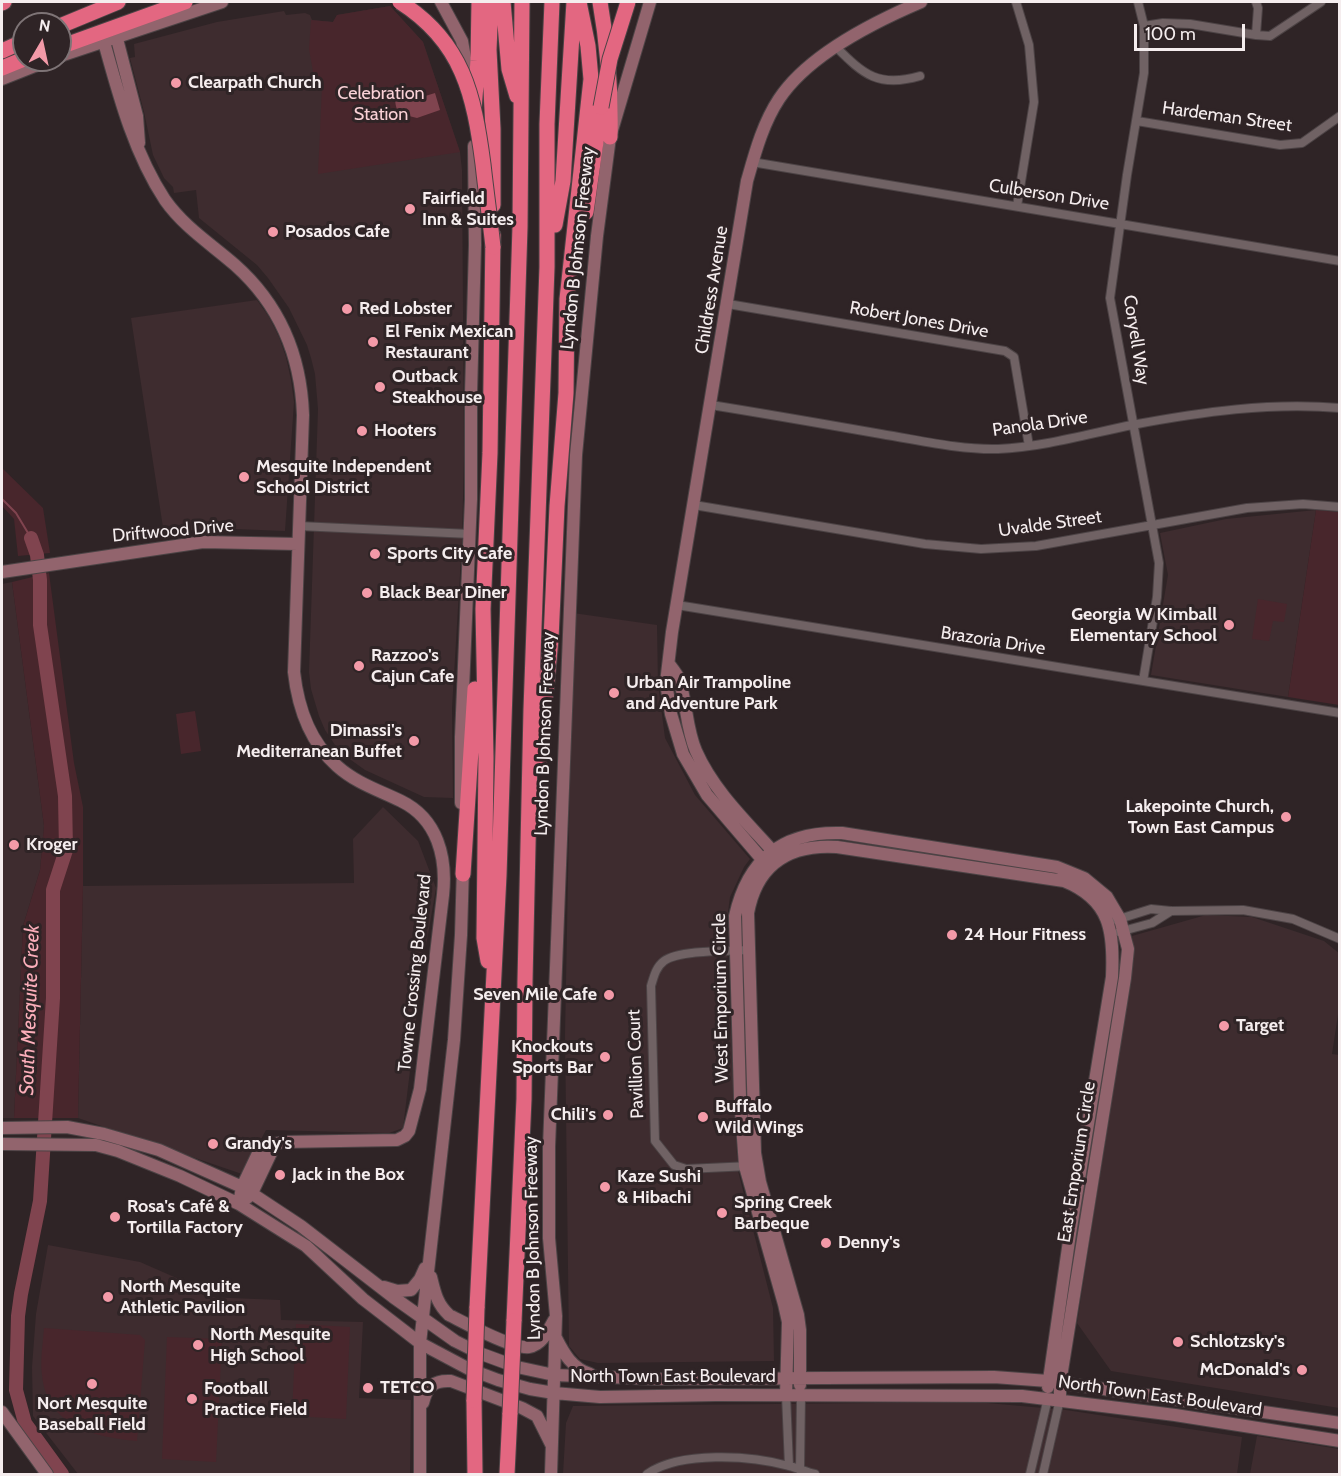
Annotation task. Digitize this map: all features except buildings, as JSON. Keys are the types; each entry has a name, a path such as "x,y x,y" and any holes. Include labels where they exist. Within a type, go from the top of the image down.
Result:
{"highway":[{"path":"72,21 118,2"},
{"path":"72,44 99,38 185,2"},
{"path":"400,2 414,10 431,27 452,52 466,79 477,118 493,247"},
{"path":"473,123 478,61 479,2"},
{"path":"491,2 489,50 493,129 493,247 490,453 483,630 486,758 484,938 493,991"},
{"path":"503,2 509,69 522,112"},
{"path":"474,1472 477,1308 493,991 517,336 522,2"},
{"name":"Lyndon B Johnson Freeway","path":"507,1474 524,1099 525,981 547,267 547,124 552,2"},
{"path":"547,267 563,181 574,2"},
{"path":"530,813 539,765 551,639 568,330 576,300 595,107 589,54 579,2"},
{"path":"600,2 607,42 610,137"},
{"path":"595,107 628,2"},
{"path":"463,874 476,678 483,630"}],"main road":[{"path":"72,50 99,38 117,39 222,2"},
{"path":"420,1474 420,1343 454,1040 463,874 461,737 470,534 475,226 473,123 466,56 456,27 441,2"},
{"name":"Lyndon B Johnson Freeway","path":"551,1474 556,1316 549,1238 549,1147 576,455 597,236 610,137 650,2"},
{"name":"Childress Avenue","path":"766,864 708,784 686,721 679,678 669,664 752,162 779,99 795,80 836,47 921,2"},
{"name":"Towne Crossing Boulevard","path":"99,38 125,119 152,178 173,211 192,231 250,279 274,310 289,340 297,366 302,398 294,672 299,704 307,727 336,765 367,787 403,802 424,820 442,853 445,875 420,1089 409,1131 397,1140 276,1142 261,1147 247,1190 239,1204"},
{"name":"Towne Crossing Boulevard","path":"117,39 137,116 140,149"},
{"path":"2,79 20,72"},
{"name":"Driftwood Drive","path":"2,572 203,542 298,544"},
{"name":"Childress Avenue","path":"708,784 776,855"},
{"name":"West Emporium Circle","path":"801,1395 799,1323 776,1255 751,1166 742,950 735,916 740,895 749,876 800,836 821,832 842,833 919,845 1058,880 1074,886 1094,900 1103,912 1109,928"},
{"path":"916,859 919,845"},
{"name":"West Emporium Circle","path":"776,855 817,846 916,859 1008,866 1058,867 1084,878 1107,897 1122,925"},
{"name":"East Emporium Circle","path":"1054,1382 1083,1236 1092,1143 1110,1029 1128,950 1122,925"},
{"name":"East Emporium Circle","path":"1109,928 1112,977 1110,1029"},
{"name":"North Town East Boulevard","path":"2,1128 67,1127 104,1134 159,1150 247,1190 302,1226 423,1319 479,1353 517,1367 554,1375 599,1378 994,1377 1054,1382 1340,1422"},
{"name":"East Emporium Circle","path":"1054,1399 1070,1234 1092,1143"},
{"name":"North Town East Boulevard","path":"2,1144 96,1145 154,1165 239,1204 306,1246 363,1299 420,1343 469,1369 498,1380 554,1394 600,1397 1022,1396 1340,1441"},
{"path":"154,1165 159,1150"},
{"path":"1070,1234 1083,1236"},
{"name":"West Emporium Circle","path":"776,1255 788,1322 786,1395"},
{"path":"429,1261 436,1298 441,1307 449,1315 514,1346 528,1347 540,1342 556,1316"},
{"path":"373,1282 397,1291 411,1290 420,1279 429,1261"},
{"path":"555,1338 563,1353 580,1370 599,1378"},
{"path":"419,1421 425,1391 434,1382 451,1381 537,1416 551,1445"},
{"path":"1254,1410 1254,1428"},
{"path":"2,1412 47,1474"}],"street":[{"path":"1016,2 1029,45 1034,102 1017,206"},
{"name":"Coryell Way","path":"1138,2 1143,26 1144,73 1110,298 1159,563 1143,681"},
{"path":"1256,2 1258,8 1256,35"},
{"path":"1143,26 1163,23 1190,24 1270,36 1321,2"},
{"path":"836,47 861,71 875,77 900,82 920,76"},
{"name":"Hardeman Street","path":"1137,121 1281,145 1302,143 1338,121"},
{"name":"Culberson Drive","path":"752,162 1340,261"},
{"name":"Robert Jones Drive","path":"728,304 1005,351 1014,357 1029,446"},
{"name":"Panola Drive","path":"711,405 942,444 997,449 1029,446 1219,411 1304,405 1340,408"},
{"name":"Uvalde Street","path":"694,505 925,544 981,549 1036,546 1247,508 1303,504 1340,507"},
{"path":"299,526 470,534"},
{"name":"Brazoria Drive","path":"677,605 1340,713"},
{"path":"1122,925 1151,909 1243,910 1293,919 1340,939"},
{"path":"1109,928 1152,923 1171,911"},
{"name":"Pavillion Court","path":"742,950 676,954 664,961 656,970 651,986 655,1141 674,1165 686,1169 751,1166"},
{"path":"786,1395 789,1466"},
{"path":"800,1470 801,1395"},
{"path":"1030,1474 1054,1399"},
{"path":"1043,1474 1054,1399"},
{"path":"647,1474 668,1464 700,1457 765,1461 815,1474"}],"shaded area":[{"path":"390,6 423,42 460,152 462,170 464,453 462,541 452,708 453,798 424,797 365,770 337,748 325,730 311,689 309,672 318,409 311,358 289,308 268,278 257,265 199,218 196,190 174,193 173,187 164,178 153,155 130,58 135,57 134,44 217,22 284,11 286,15 305,13 310,15 312,20 333,22 337,15"},
{"path":"408,92 422,97 435,93 440,110 417,118 407,113 406,116 403,115 397,109 395,100"},
{"path":"257,300 279,337 286,357 294,402 285,531 210,528 164,534 131,318"},
{"name":"Georgia W Kimball Elementary School","path":"1316,510 1288,697 1151,675 1168,575 1160,533 1226,519"},
{"path":"12,582 44,826 40,870 23,926 14,1118 2,1118 2,584"},
{"path":"573,613 657,625 658,684 665,738 695,795 750,859 730,897 726,927 735,1124 738,1171 773,1308 774,1361 598,1363 580,1359 569,1346 565,1035"},
{"path":"383,807 418,841 436,888 423,964 403,1128 389,1133 266,1130 242,1174 78,1118 83,886 354,883 353,839"},
{"path":"1206,915 1252,917 1324,941 1340,954 1339,1008 1332,1054 1340,1055 1339,1408 1111,1371 1077,1323 1134,959 1132,936"},
{"name":"North Mesquite High School","path":"48,1245 140,1262 188,1283 206,1297 280,1300 281,1320 363,1322 359,1398 411,1400 410,1474 78,1474 33,1416 32,1367 36,1314"},
{"path":"976,1402 1066,1410 1242,1437 1237,1474 563,1474 566,1423 573,1406"},
{"path":"1257,1436 1339,1449 1339,1474 1250,1474"}],"green space":[{"name":"Celebration Station","path":"390,6 423,42 460,152 318,174 322,87 315,83 309,49 311,20 333,22 337,15"},
{"path":"2,468 43,508 50,553 18,556 14,519 2,506"},
{"path":"1316,510 1339,512 1339,705 1288,697"},
{"path":"49,573 74,763 83,807 78,1118 14,1118 23,926 40,870 44,826 12,582"},
{"path":"1258,599 1287,604 1284,622 1273,621 1269,641 1252,639"},
{"path":"195,711 201,751 181,754 176,714"},
{"path":"296,1324 350,1327 346,1419 292,1416"},
{"name":"Nort Mesquite Baseball Field","path":"44,1328 140,1335 145,1340 137,1441 89,1432 75,1426 53,1406 46,1392 42,1375"},
{"name":"Football Practice Field","path":"167,1337 222,1339 216,1462 162,1459"}],"waterway":[{"path":"2,499 16,513 31,538"},
{"name":"South Mesquite Creek","path":"31,538 37,555 40,580 40,625 65,796 66,850 53,890 53,998 40,1201 18,1316 16,1390 25,1423 62,1474"}],"place":[{"name":"Clearpath Church","path":"176,83"},
{"name":"Fairfield Inn & Suites","path":"410,209"},
{"name":"Posados Cafe","path":"273,232"},
{"name":"Red Lobster","path":"347,309"},
{"name":"El Fenix Mexican Restaurant","path":"373,342"},
{"name":"Outback Steakhouse","path":"380,387"},
{"name":"Hooters","path":"362,431"},
{"name":"Mesquite Independent School District","path":"244,477"},
{"name":"Sports City Cafe","path":"375,554"},
{"name":"Black Bear Diner","path":"367,593"},
{"name":"Georgia W Kimball Elementary School","path":"1229,625"},
{"name":"Razzoo's Cajun Cafe","path":"359,666"},
{"name":"Urban Air Trampoline and Adventure Park","path":"614,693"},
{"name":"Dimassi's Mediterranean Buffet","path":"414,741"},
{"name":"Lakepointe Church, Town East Campus","path":"1286,817"},
{"name":"Kroger","path":"14,845"},
{"name":"24 Hour Fitness","path":"952,935"},
{"name":"Seven Mile Cafe","path":"609,995"},
{"name":"Target","path":"1224,1026"},
{"name":"Knockouts Sports Bar","path":"605,1057"},
{"name":"Chili's","path":"608,1115"},
{"name":"Buffalo Wild Wings","path":"703,1117"},
{"name":"Grandy's","path":"213,1144"},
{"name":"Jack in the Box","path":"280,1175"},
{"name":"Kaze Sushi & Hibachi","path":"605,1187"},
{"name":"Spring Creek Barbeque","path":"722,1213"},
{"name":"Rosa's Café & Tortilla Factory","path":"115,1217"},
{"name":"Denny's","path":"826,1243"},
{"name":"North Mesquite Athletic Pavilion","path":"108,1297"},
{"name":"Schlotzsky's","path":"1178,1342"},
{"name":"North Mesquite High School","path":"198,1345"},
{"name":"McDonald's","path":"1302,1370"},
{"name":"Nort Mesquite Baseball Field","path":"92,1384"},
{"name":"TETCO","path":"368,1388"},
{"name":"Football Practice Field","path":"192,1399"}]}
